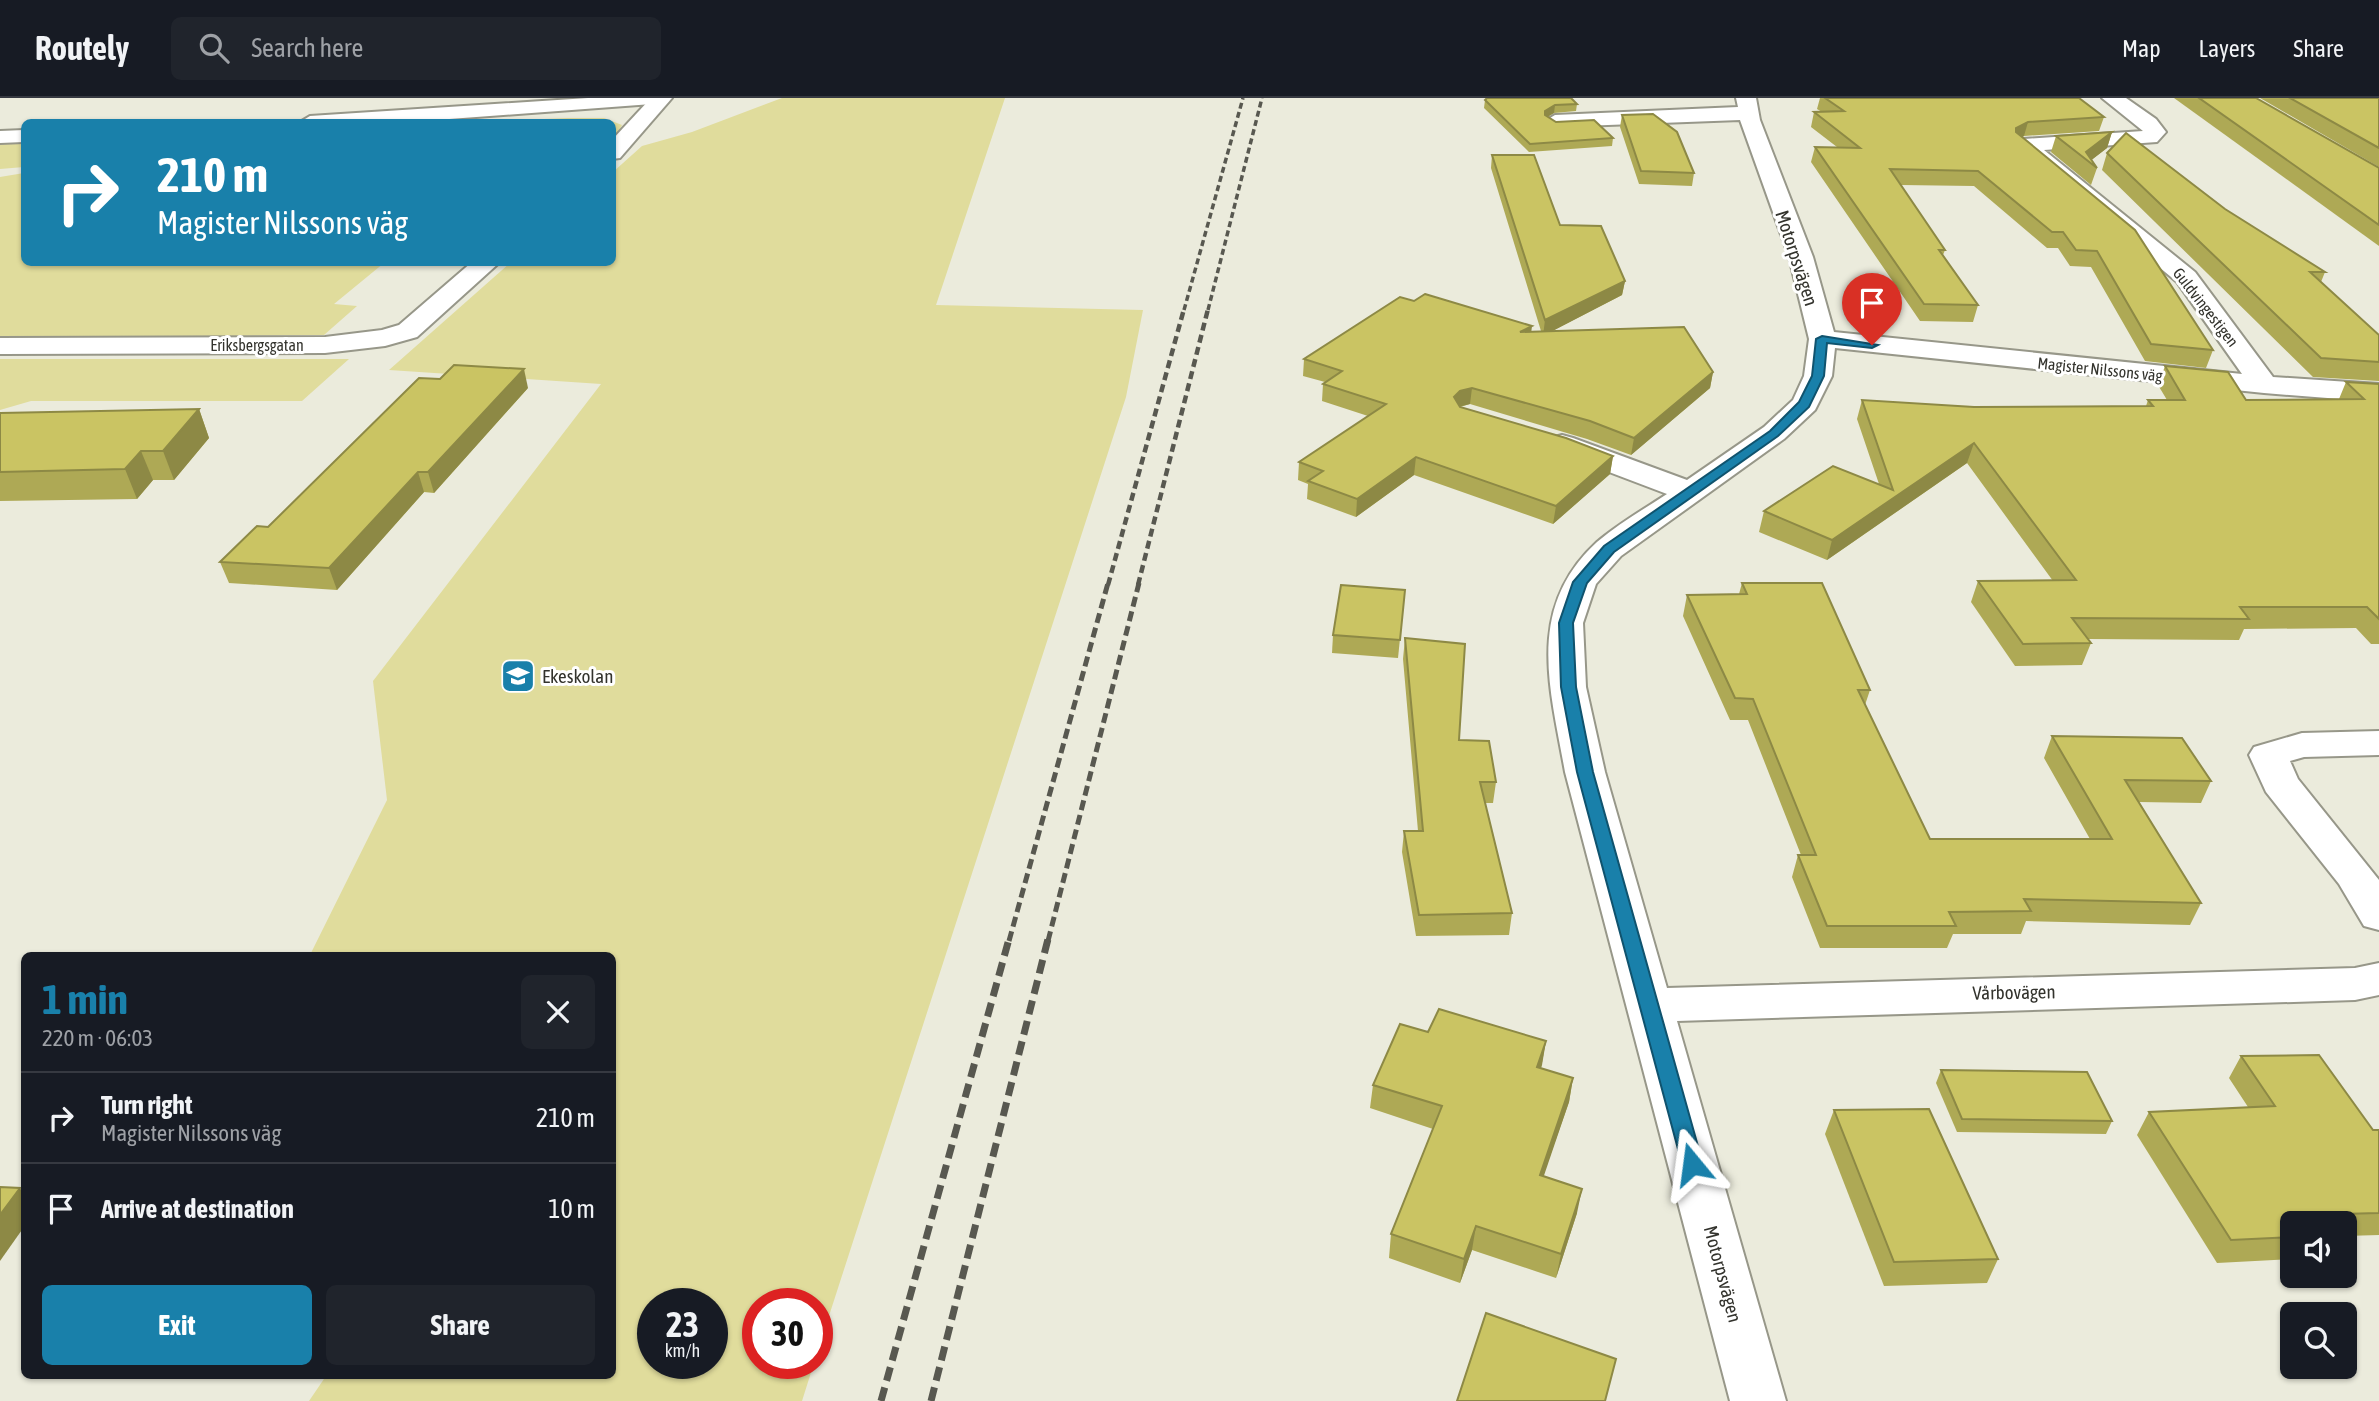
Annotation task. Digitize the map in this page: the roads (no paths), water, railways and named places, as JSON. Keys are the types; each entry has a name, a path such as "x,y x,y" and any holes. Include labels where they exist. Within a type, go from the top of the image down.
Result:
{"street":[{"path":"362,119 537,109 652,98"},
{"path":"616,149 662,98"},
{"name":"Guldvingestigen","path":"2112,98 2149,122 2155,132 2149,136 2024,145 2186,277 2264,385"},
{"name":"Motorpsvägen","path":"1555,121 1747,106 1801,257 1822,339 1818,376 1805,404 1774,433 1609,549 1580,582 1566,623 1568,687 1585,772 1758,1401"},
{"path":"0,129 21,129"},
{"path":"0,138 21,136"},
{"name":"Eriksbergsgatan","path":"0,346 325,345 385,338 408,331 483,266"},
{"name":"Magister Nilssons väg","path":"1822,339 2264,385 2379,393"},
{"path":"1535,436 1692,492"},
{"path":"2379,743 2302,745 2268,755 2280,783 2355,875 2379,915"},
{"name":"Vårbovägen","path":"1648,1005 2355,984 2379,979"}],"railway":[{"path":"1184,310 1243,98"},
{"path":"1208,310 1262,98"},
{"path":"1108,585 1184,309"},
{"path":"1138,585 1208,309"},
{"path":"1009,941 1108,583"},
{"path":"1048,941 1139,583"},
{"path":"881,1401 1009,939"},
{"path":"931,1401 1048,939"}],"place":[{"name":"Ekeskolan","path":"518,676"}]}
